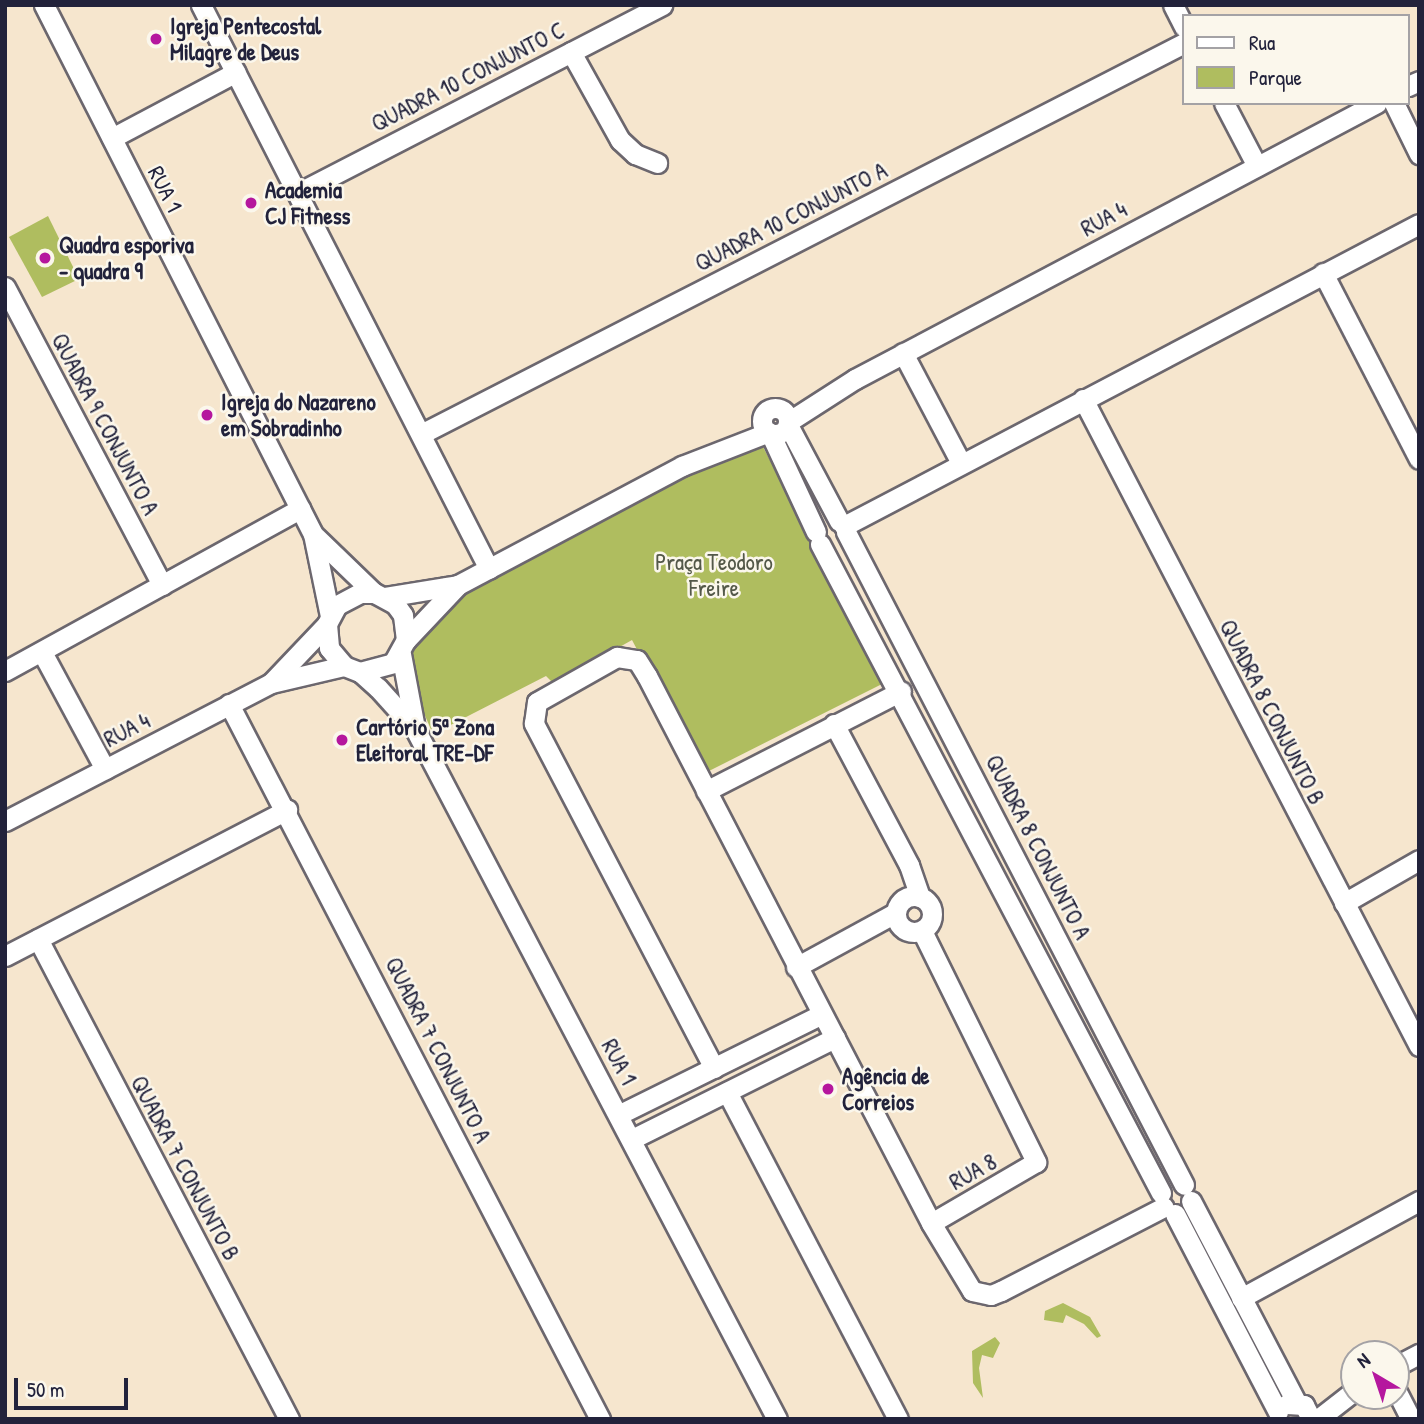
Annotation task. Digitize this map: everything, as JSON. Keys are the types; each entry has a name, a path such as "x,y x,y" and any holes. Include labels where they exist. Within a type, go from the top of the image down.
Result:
{"street":[{"name":"RUA 1","path":"44,5 313,534"},
{"path":"201,5 489,569 458,585 348,597 271,683"},
{"name":"QUADRA 10 CONJUNTO C","path":"298,193 662,5"},
{"path":"1173,5 1182,23"},
{"name":"QUADRA 10 CONJUNTO A","path":"421,434 1182,44"},
{"path":"571,52 620,140 635,154 657,163"},
{"path":"112,138 236,72"},
{"path":"1225,105 1257,166"},
{"name":"RUA 4","path":"489,569 719,449 776,424 903,353 1373,105"},
{"path":"1395,105 1419,155"},
{"path":"818,538 825,521 843,526 1419,224"},
{"path":"1323,273 1419,459"},
{"name":"QUADRA 9 CONJUNTO A","path":"5,287 162,584"},
{"path":"903,353 961,463"},
{"name":"QUADRA 8 CONJUNTO B","path":"1083,399 1419,1046"},
{"path":"776,424 818,538 901,691 1278,1415 1307,1411 1340,1397"},
{"name":"QUADRA 8 CONJUNTO A","path":"776,424 843,526 1241,1298 1307,1411"},
{"path":"5,671 300,509"},
{"path":"313,534 403,615 403,647 415,730"},
{"path":"313,534 328,620 329,648 415,730"},
{"path":"271,683 352,669 383,669 458,585"},
{"path":"42,652 105,769"},
{"path":"714,1068 534,723 537,702 617,657 637,660 931,1223 972,1291 991,1294 1188,1193"},
{"name":"RUA 4","path":"5,821 271,683"},
{"path":"706,791 901,691"},
{"name":"QUADRA 7 CONJUNTO A","path":"229,705 287,810 600,1419"},
{"path":"834,724 909,865 920,897 931,908 932,917 922,931 900,927 895,913"},
{"name":"RUA 1","path":"415,730 620,1115 777,1419"},
{"path":"960,804 966,794 982,792"},
{"path":"5,956 287,810"},
{"path":"974,832 991,831 996,819"},
{"path":"1344,902 1419,860"},
{"path":"796,967 895,913 901,901 920,897"},
{"name":"RUA 8","path":"922,931 1033,1149 1036,1162 931,1223"},
{"name":"QUADRA 7 CONJUNTO B","path":"38,939 289,1419"},
{"path":"620,1115 822,1014"},
{"path":"790,1030 802,1054"},
{"path":"632,1139 835,1038"},
{"path":"670,1089 682,1114"},
{"path":"727,1092 898,1419"},
{"path":"1167,1204 1170,1184 1188,1193"},
{"path":"1241,1298 1419,1200"}],"green space":[{"name":"Quadra esporiva - quadra 9","path":"48,216 79,279 42,297 9,237"},
{"name":"Praça Teodoro Freire","path":"761,443 886,682 703,774 632,640 554,684 546,676 433,734 409,679 411,644 454,590 716,458"},
{"path":"1063,1303 1090,1317 1101,1336 1097,1338 1084,1324 1066,1315 1063,1323 1044,1320 1045,1311"},
{"path":"995,1337 1000,1343 993,1358 982,1355 979,1368 983,1398 973,1383 972,1351"}],"place":[{"name":"Igreja Pentecostal Milagre de Deus","path":"156,39"},
{"name":"Academia CJ Fitness","path":"251,203"},
{"name":"Quadra esporiva - quadra 9","path":"45,258"},
{"name":"Igreja do Nazareno em Sobradinho","path":"207,415"},
{"name":"Cartório 5ª Zona Eleitoral TRE-DF","path":"342,740"},
{"name":"Agência de Correios","path":"828,1089"}]}
